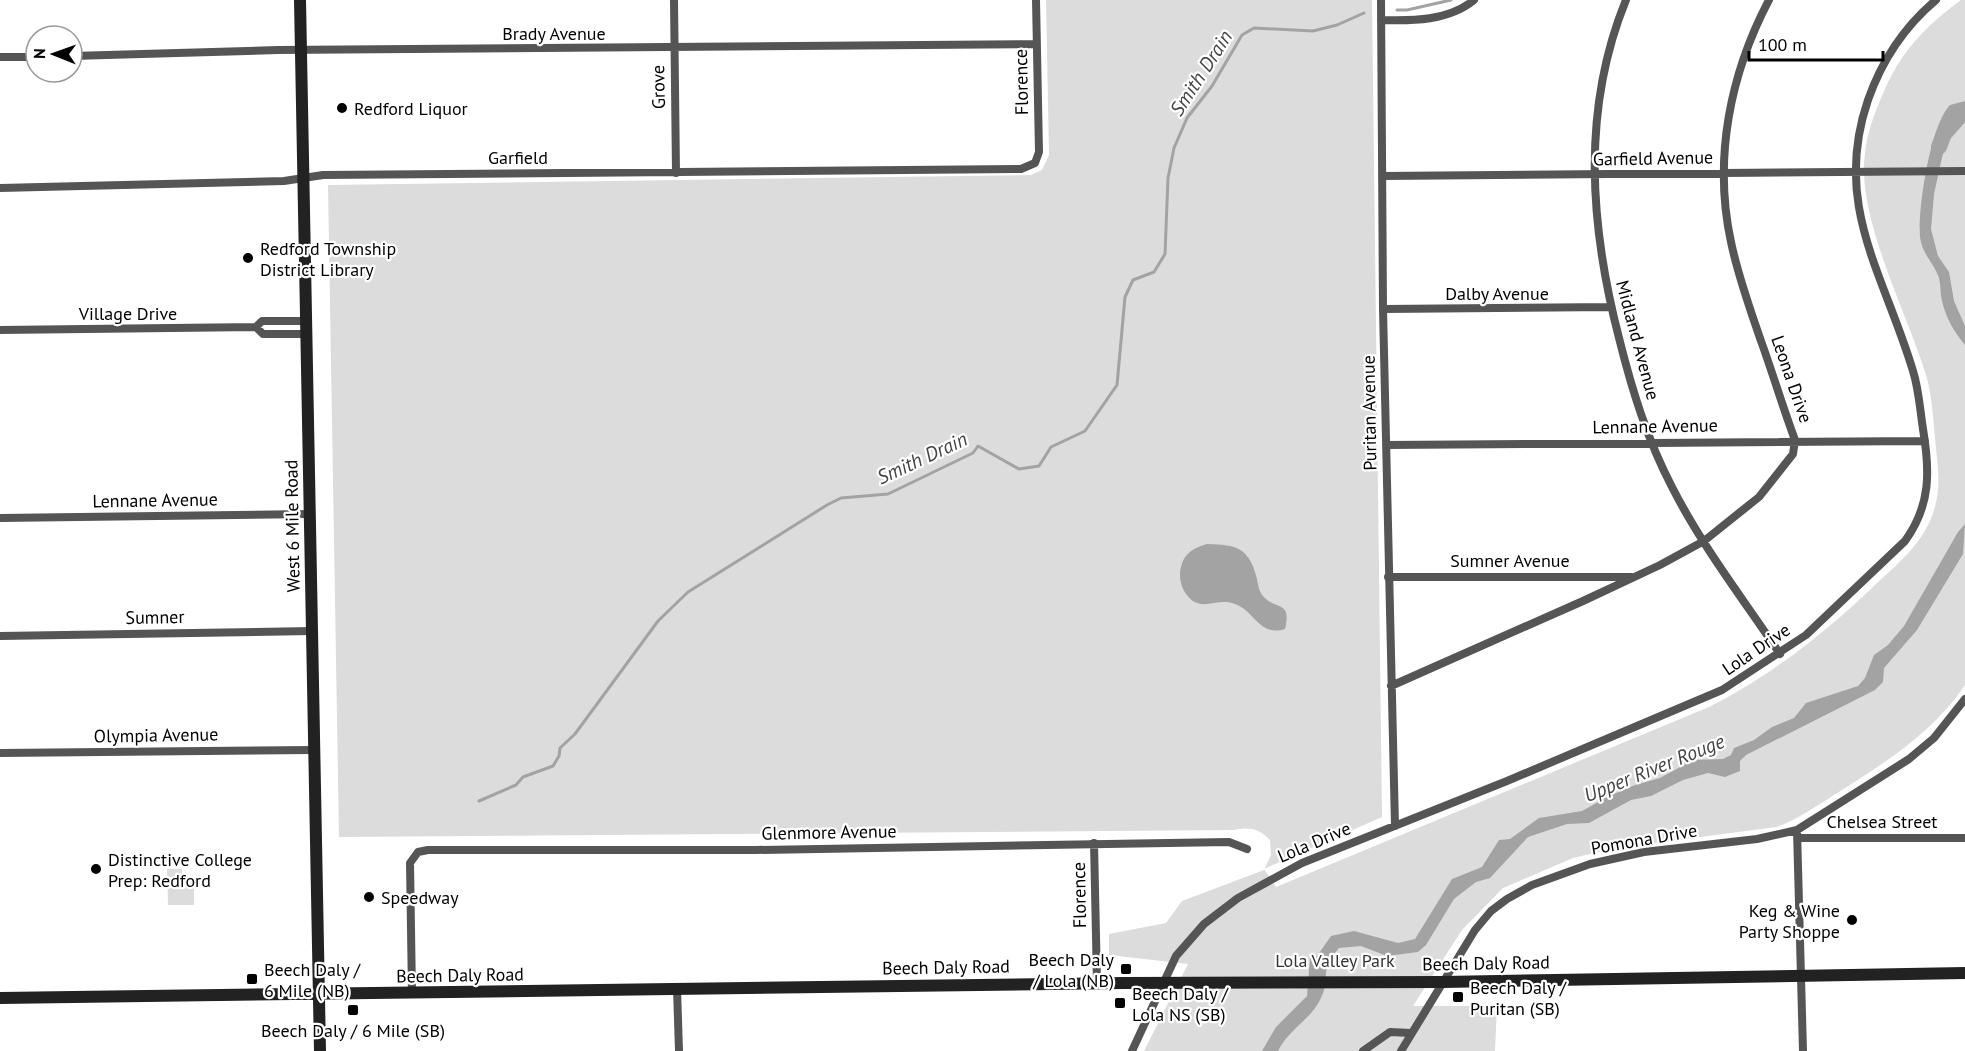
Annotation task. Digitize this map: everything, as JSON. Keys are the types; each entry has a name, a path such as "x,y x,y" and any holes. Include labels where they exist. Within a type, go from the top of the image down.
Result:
{"main road":[{"name":"West 6 Mile Road","path":"300,0 320,1051"},
{"name":"Beech Daly Road","path":"0,998 1097,983 1443,982 1965,973"}],"street":[{"name":"Grove","path":"674,0 676,173"},
{"name":"Florence","path":"1035,163 1039,152 1036,0"},
{"name":"Puritan Avenue","path":"1380,0 1383,309 1395,826"},
{"path":"1381,20 1411,20 1445,15 1474,0"},
{"name":"Midland Avenue","path":"1626,0 1603,74 1595,129 1593,175 1598,242 1611,307 1631,388 1672,488 1704,541 1780,654"},
{"name":"Leona Drive","path":"1390,686 1583,602 1631,577 1660,566 1704,541 1765,490 1793,454 1795,440 1739,274 1725,212 1725,135 1734,86 1750,39 1769,0"},
{"name":"Lola Drive","path":"1132,1051 1162,983 1185,945 1204,924 1238,898 1302,863 1706,698 1780,654 1834,611 1911,533 1922,512 1928,489 1929,466 1914,374 1866,239 1856,196 1854,172 1859,130 1877,76 1904,32 1936,0"},
{"name":"Brady Avenue","path":"84,56 301,51 1036,44"},
{"path":"0,57 24,57"},
{"name":"Garfield","path":"0,188 284,181 326,175 1022,169 1035,163"},
{"name":"Garfield Avenue","path":"1382,176 1965,171"},
{"name":"Dalby Avenue","path":"1383,309 1611,307"},
{"name":"Village Drive","path":"0,330 256,327 262,321 306,328"},
{"name":"Village Drive","path":"256,327 263,334 306,328"},
{"name":"Lennane Avenue","path":"1386,445 1795,440 1925,441"},
{"name":"Lennane Avenue","path":"0,519 310,514"},
{"name":"Sumner Avenue","path":"1388,577 1631,577"},
{"name":"Sumner","path":"0,636 312,631"},
{"name":"Pomona Drive","path":"1411,1033 1475,930 1491,912 1532,885 1590,864 1644,852 1798,834 1909,759 1934,738 1965,699"},
{"name":"Olympia Avenue","path":"0,753 313,750"},
{"path":"1798,834 1803,1051"},
{"name":"Chelsea Street","path":"1798,834 1965,838"},
{"name":"Glenmore Avenue","path":"412,994 410,872 412,856 428,850 756,850 1228,842 1247,849"},
{"name":"Florence","path":"1094,843 1097,983"},
{"path":"677,988 678,1051"},
{"path":"1363,1051 1390,1032 1411,1033 1401,1051"}],"green space":[{"path":"1046,0 1372,0 1382,817 1265,869 1271,855 1270,840 1262,833 1249,829 339,837 328,185 1031,175 1042,170 1049,155"},
{"name":"Lola Valley Park","path":"1961,0 1965,0 1965,685 1952,703 1906,747 1785,824 1777,827 1615,848 1573,858 1503,888 1462,930 1413,1006 1497,1006 1495,1051 1144,1051 1188,964 1109,955 1109,934 1166,923 1182,901 1264,869 1276,887 1709,707 1732,695 1797,652 1857,602 1918,542 1930,521 1938,492 1938,465 1931,398 1918,350 1875,235 1864,178 1865,153 1867,139 1879,103 1896,67 1914,42 1935,20"},
{"path":"167,869 182,869 182,882 194,882 194,905 168,905"}],"shaded area":[{"path":"1965,101 1965,113 1954,118 1947,135 1934,194 1931,229 1938,256 1949,272 1954,301 1965,326 1965,345 1954,330 1946,313 1941,298 1939,278 1921,243 1920,224 1923,188 1937,130 1950,105"},
{"path":"1965,524 1963,554 1917,630 1884,668 1883,682 1875,690 1746,755 1740,761 1740,771 1725,777 1708,773 1683,780 1651,796 1631,800 1589,823 1567,824 1528,837 1490,878 1476,882 1454,899 1426,945 1418,952 1387,956 1361,946 1339,948 1329,963 1325,987 1316,1007 1287,1037 1278,1051 1262,1051 1276,1027 1307,996 1310,958 1317,956 1331,936 1354,931 1398,943 1415,939 1452,879 1482,867 1499,840 1510,839 1539,818 1582,811 1635,785 1660,778 1693,760 1723,759 1731,755 1734,748 1794,718 1806,703 1858,686 1865,678 1874,655 1888,645 1904,626 1958,532"},
{"path":"1207,544 1234,547 1246,554 1254,568 1262,594 1268,601 1285,610 1287,620 1285,629 1276,631 1263,626 1242,607 1235,604 1221,602 1201,604 1189,597 1181,581 1182,562 1190,552"}],"waterway":[{"name":"Smith Drain","path":"1397,10 1407,10 1451,0"},
{"name":"Smith Drain","path":"479,801 516,785 523,777 553,766 559,756 560,748 575,734 658,621 688,592 827,505 841,498 888,494 973,453 978,446 1019,469 1039,466 1051,447 1085,431 1117,385 1125,297 1133,280 1154,272 1165,254 1168,178 1174,148 1187,118 1212,86 1242,35 1254,28 1313,31 1337,25 1364,13"},
{"name":"Upper River Rouge","path":"1939,147 1944,134 1965,110"}],"place":[{"name":"Redford Liquor","path":"342,108"},
{"name":"Redford Township District Library","path":"248,258"},
{"name":"Distinctive College Prep: Redford","path":"96,869"},
{"name":"Speedway","path":"369,897"},
{"name":"Keg & Wine Party Shoppe","path":"1852,920"},
{"name":"Beech Daly / Lola (NB)","path":"1126,969"},
{"name":"Beech Daly / 6 Mile (NB)","path":"252,979"},
{"name":"Beech Daly / Puritan (SB)","path":"1458,997"},
{"name":"Beech Daly / Lola NS (SB)","path":"1120,1003"},
{"name":"Beech Daly / 6 Mile (SB)","path":"353,1010"}]}
